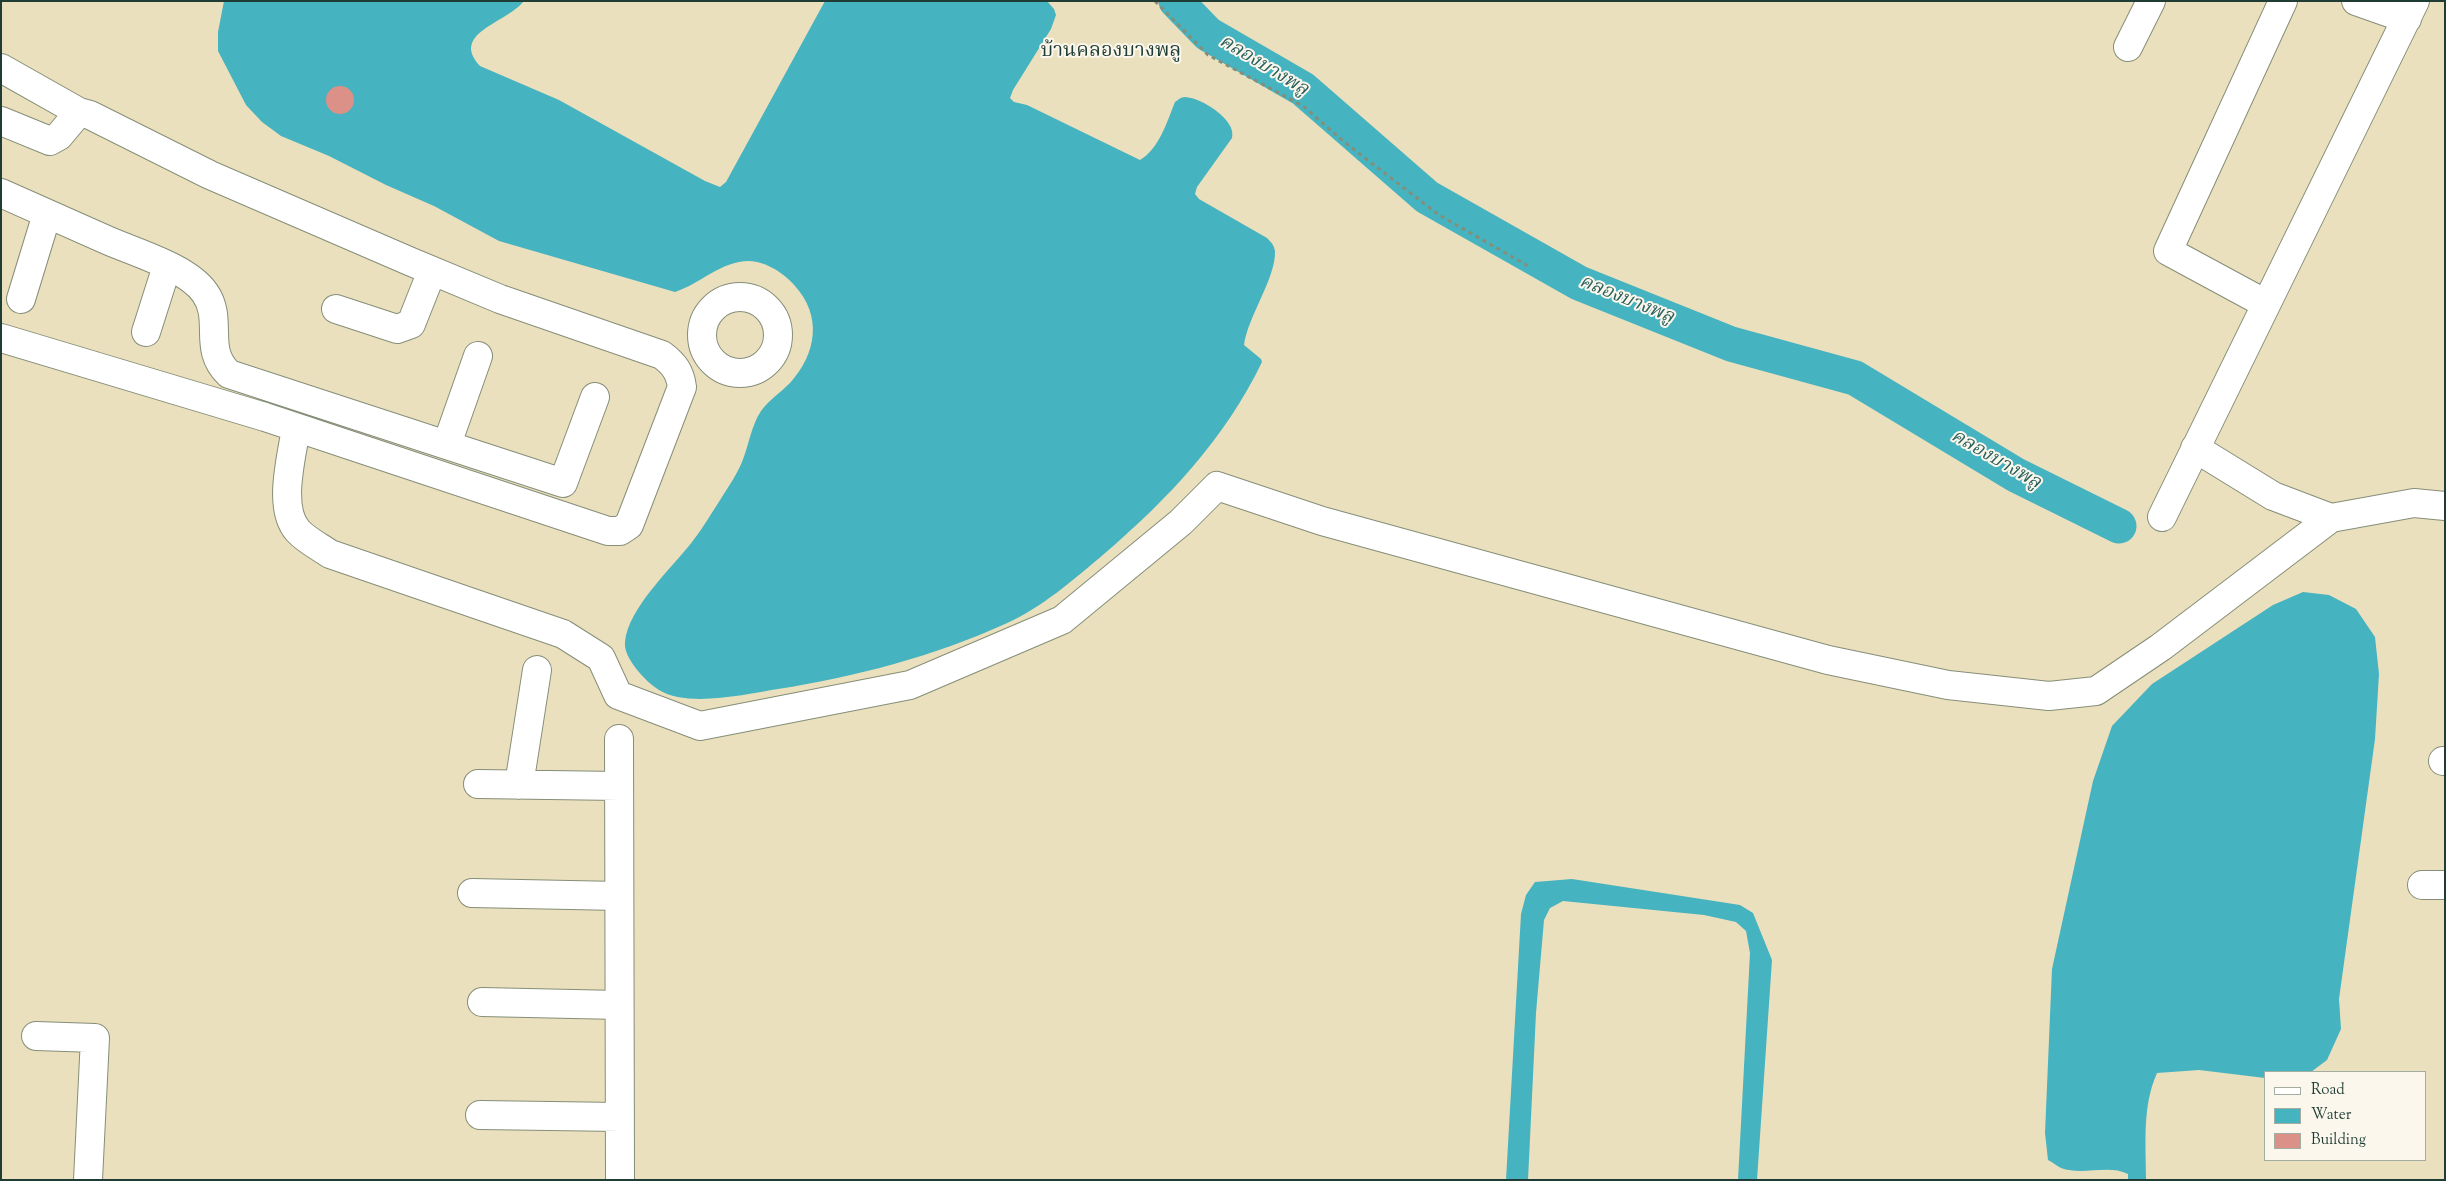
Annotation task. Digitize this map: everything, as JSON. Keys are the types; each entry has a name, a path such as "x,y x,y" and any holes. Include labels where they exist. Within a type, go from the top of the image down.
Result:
{"street":[{"path":"2128,47 2151,1"},
{"path":"2266,304 2168,251 2283,1"},
{"path":"2162,517 2411,10 2356,1"},
{"path":"1,68 79,112 90,115 210,175 500,299 662,355 673,364 680,376 682,387 678,402 629,525 620,531 608,531 296,428 1,338"},
{"path":"1,121 50,141 59,136 79,112"},
{"path":"1,193 167,266 193,281 205,293 214,321 215,353 220,365 229,374 563,483 595,397"},
{"path":"21,299 46,214"},
{"path":"146,332 167,266"},
{"path":"336,309 397,329 404,328 411,324 432,271"},
{"path":"447,444 478,356"},
{"path":"680,376 709,358"},
{"path":"296,428 287,483 287,506 297,531 330,554 563,634 602,658 618,695 700,726 910,685 1062,620 1181,522 1217,486 1322,521 1828,660 1948,685 2049,696 2096,691 2161,648 2331,518 2414,503 2445,506"},
{"path":"2195,448 2273,496 2331,518"},
{"path":"519,785 537,670"},
{"path":"619,739 620,1180"},
{"path":"478,784 619,786"},
{"path":"472,893 619,896"},
{"path":"482,1002 619,1005"},
{"path":"36,1036 95,1038 88,1180"},
{"path":"480,1115 620,1117"}],"path":[{"path":"1155,1 1208,55 1303,106 1343,141 1439,215 1530,267"}],"water":[{"path":"224,1 524,1 476,37 472,45 472,55 480,66 559,100 705,181 720,187 726,182 825,1 1047,1 1054,9 1056,15 1051,29 1013,90 1010,98 1014,102 1027,105 1140,160 1147,155 1157,142 1175,102 1182,98 1192,98 1200,101 1217,111 1229,124 1232,138 1197,187 1195,194 1199,199 1267,238 1274,247 1274,262 1271,273 1251,322 1244,345 1262,362 1231,417 1213,442 1172,489 1128,533 1081,574 1032,610 1005,624 951,646 865,672 807,684 717,698 685,698 671,695 654,686 642,676 631,662 625,648 628,629 642,602 696,537 738,471 761,411 790,383 806,359 811,347 813,334 809,310 804,298 791,281 769,266 756,262 739,262 729,265 675,292 499,241 434,206 386,185 329,156 281,136 262,122 246,105 218,51 218,32"},
{"path":"2303,592 2329,595 2356,609 2375,637 2379,674 2375,739 2339,999 2341,1029 2327,1060 2312,1071 2264,1071 2264,1078 2199,1070 2157,1073 2152,1086 2147,1112 2146,1180 2128,1180 2128,1174 2120,1171 2078,1171 2061,1168 2048,1160 2045,1133 2052,969 2093,781 2112,726 2152,684 2273,605"},
{"path":"1572,879 1740,905 1753,913 1772,960 1757,1180 1738,1180 1750,953 1746,931 1736,922 1704,915 1563,901 1550,908 1544,920 1536,1013 1528,1180 1506,1180 1521,914 1526,895 1535,882"}],"building":[{"path":"340,86 350,90 354,100 350,110 340,114 330,110 326,100 330,90"}],"waterway":[{"name":"คลองบางพลู","path":"1176,1 1208,34 1303,89 1427,197 1579,283 1731,344 1855,378 2016,475 2119,526"}],"district":[{"name":"บ้านคลองบางพลู","path":"1111,53"}]}
